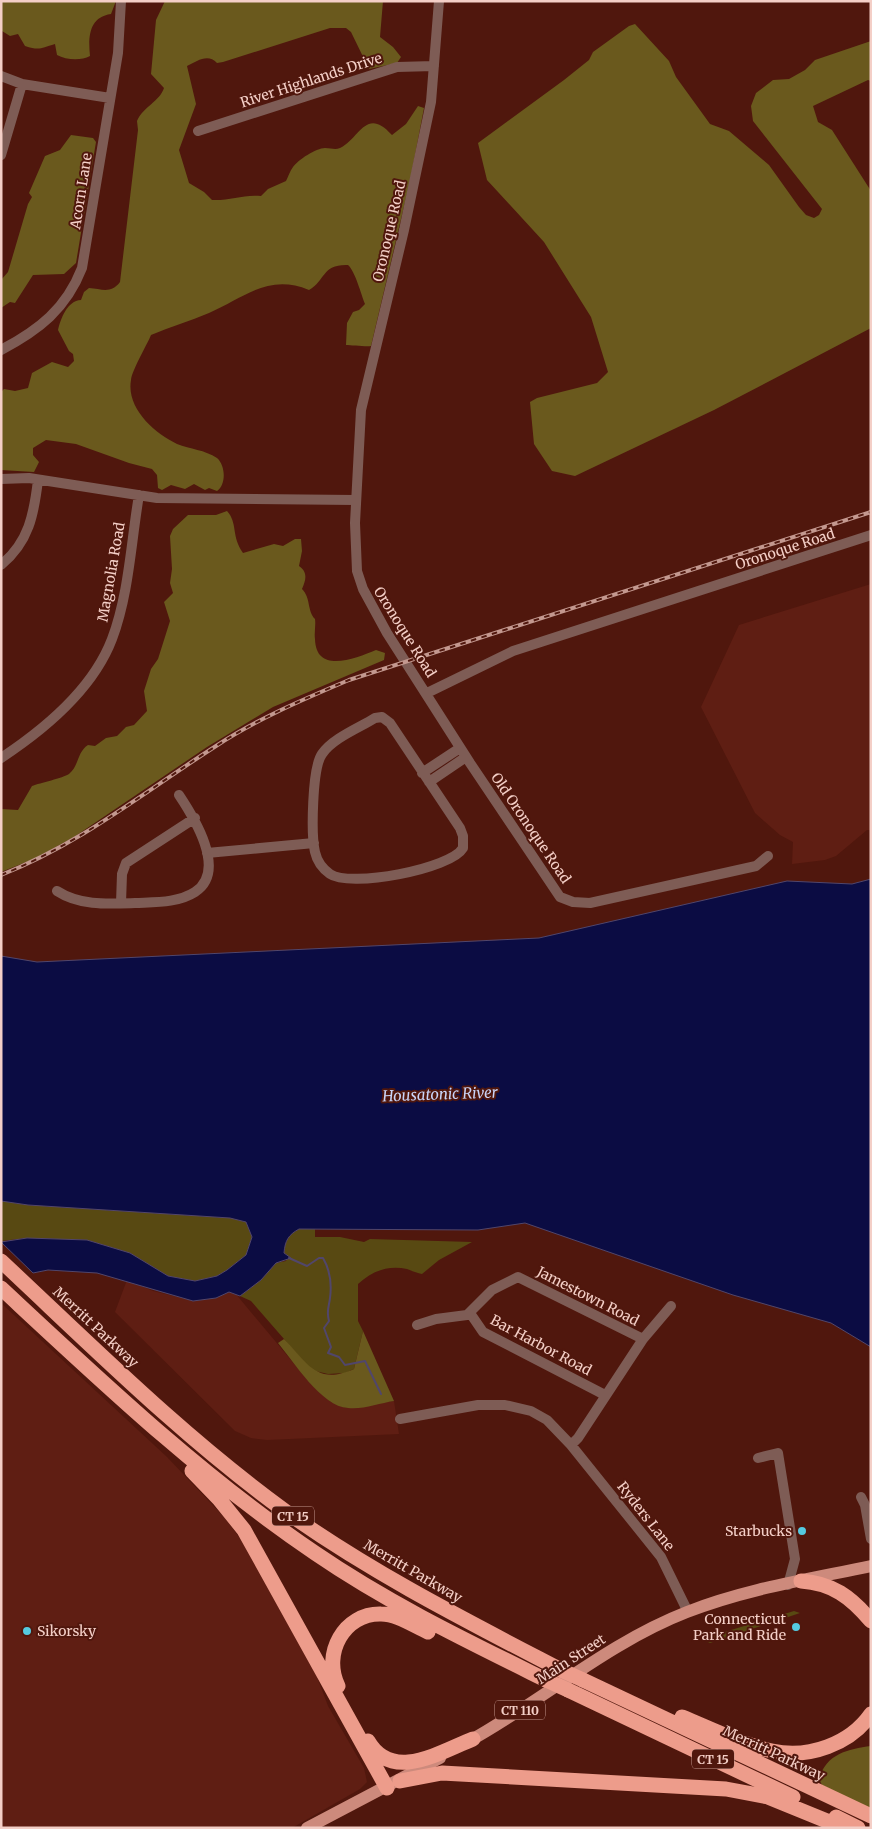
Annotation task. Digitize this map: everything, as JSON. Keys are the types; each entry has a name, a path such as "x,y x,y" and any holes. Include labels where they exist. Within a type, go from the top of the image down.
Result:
{"highway":[{"name":"Merritt Parkway","path":"1,1261 204,1448 287,1512 370,1566 447,1611 561,1670 871,1816"},
{"name":"CT 15","path":"1,1288 135,1411 199,1466 314,1553 432,1625 858,1828"},
{"path":"135,1411 149,1432 219,1499 244,1530 393,1784 442,1773 726,1789 768,1797 844,1828"},
{"path":"794,1583 820,1584 844,1593 857,1604 871,1621"},
{"path":"474,1739 416,1762 400,1763 385,1760 370,1744 336,1683 332,1663 333,1652 340,1636 357,1619 384,1614 519,1667"},
{"path":"584,1680 772,1751 804,1752 821,1750 852,1735 871,1714"}],"main road":[{"name":"Main Street","path":"307,1828 393,1784 474,1739 621,1645 688,1612 794,1583 871,1566"}],"street":[{"name":"Acorn Lane","path":"1,350 32,333 47,321 65,300 78,276 84,258 118,53 121,1"},
{"name":"Oronoque Road","path":"439,1 430,102 407,214 363,398 356,500 355,547 358,577 387,633 427,693 513,651 871,535"},
{"name":"River Highlands Drive","path":"198,131 387,70 406,66 434,66"},
{"path":"1,76 22,84 110,98"},
{"path":"1,155 22,84"},
{"path":"1,479 18,477 166,498 356,500"},
{"path":"1,564 20,546 27,534 34,512 38,480"},
{"name":"Magnolia Road","path":"1,758 28,739 67,704 85,684 106,652 116,627 122,604 138,495"},
{"name":"Old Oronoque Road","path":"427,693 463,753 521,837 555,892 573,902 602,901 742,869 761,863 768,856"},
{"path":"384,717 390,723 428,782 463,836 463,848 454,858 394,875 342,879 330,874 322,867 316,856 314,844 315,773 320,758 331,746 375,718 384,717"},
{"path":"422,773 463,753"},
{"path":"428,782 463,753"},
{"path":"57,891 76,901 121,903 170,901 197,891 205,878 207,853 200,828 179,795"},
{"path":"121,903 122,874 126,863 194,818"},
{"path":"207,853 314,844"},
{"name":"Jamestown Road","path":"470,1313 492,1290 518,1277 643,1339"},
{"path":"571,1445 578,1438 604,1395 643,1339 671,1306"},
{"path":"417,1325 436,1319 459,1318 470,1313"},
{"name":"Bar Harbor Road","path":"470,1313 483,1332 604,1395"},
{"name":"Ryders Lane","path":"400,1419 478,1405 519,1407 547,1420 571,1445 661,1557 688,1612"},
{"path":"758,1458 778,1453 795,1559 794,1583"},
{"path":"861,1497 865,1505 871,1539"}],"shaded area":[{"path":"1,1 116,1 111,14 98,19 94,24 89,42 90,56 74,59 57,55 55,44 40,48 30,48 25,46 18,34 10,36 2,31"},
{"path":"165,1 383,1 380,37 393,47 401,57 397,63 369,69 351,32 346,28 330,28 223,62 217,63 206,58 187,66 196,104 179,150 189,183 204,192 212,200 261,196 268,189 286,181 295,164 312,152 325,148 340,148 369,124 376,123 392,135 406,124 418,106 424,108 410,181 371,346 346,345 347,323 353,312 359,310 365,304 355,277 348,265 333,267 309,290 294,285 281,284 257,290 209,313 151,335 131,380 133,400 137,410 151,426 177,444 208,453 220,461 224,475 222,484 217,491 209,488 205,490 194,484 185,489 171,485 162,490 158,488 157,475 152,469 76,444 46,440 33,448 33,455 39,462 34,472 1,470 1,392 4,389 15,391 28,388 32,373 52,362 68,367 74,361 73,354 69,351 58,330 65,311 72,303 81,300 84,292 89,288 110,289 117,286 120,282 138,130 137,121 143,112 159,97 164,88 151,74 156,20"},
{"path":"635,24 669,61 676,77 710,124 729,131 769,165 799,207 806,215 814,218 819,215 822,209 753,121 751,106 756,93 773,80 789,79 805,70 815,60 871,41 871,81 868,80 813,106 818,122 832,130 871,191 871,328 714,410 575,476 552,471 534,444 530,402 537,398 597,383 608,372 591,317 544,242 487,180 478,143 564,80 589,60 593,52 629,26"},
{"path":"71,135 93,138 96,142 76,263 64,274 33,275 15,303 10,302 1,308 1,280 8,272 28,204 32,197 29,193 45,156 60,150"},
{"path":"227,511 232,520 239,547 243,553 274,544 283,546 295,539 301,539 302,551 299,566 304,571 305,576 302,589 307,596 315,619 317,650 322,657 329,660 348,660 376,650 385,653 384,660 273,707 207,747 74,837 34,859 1,872 1,809 18,810 32,786 69,774 75,767 84,748 88,745 95,746 106,738 117,736 126,727 134,725 147,711 144,691 151,669 158,659 170,621 164,602 173,593 170,583 172,569 170,536 173,529 188,515 216,515"},
{"path":"871,584 871,830 867,830 836,856 825,860 792,864 793,842 780,835 755,813 701,707 739,625"},
{"path":"1,1201 28,1205 230,1218 246,1222 252,1237 246,1255 227,1270 217,1276 195,1281 168,1276 130,1253 87,1240 27,1238 1,1241"},
{"path":"299,1229 315,1229 315,1237 340,1237 364,1242 370,1239 472,1242 439,1260 422,1274 407,1269 393,1268 375,1272 358,1284 358,1321 363,1331 354,1369 345,1373 328,1374 311,1370 251,1301 240,1296 261,1280 276,1263 286,1261 288,1256 284,1253 286,1242"},
{"path":"127,1280 153,1291 194,1301 216,1298 229,1292 235,1293 311,1384 331,1402 347,1408 394,1401 399,1434 267,1440 251,1438 235,1431 115,1312"},
{"path":"1,1303 167,1457 225,1518 250,1552 314,1669 328,1706 364,1768 367,1782 360,1789 292,1828 1,1828"},
{"path":"363,1331 394,1401 359,1408 338,1406 318,1392 278,1343 284,1339 306,1363 321,1373 330,1375 341,1374 354,1369"},
{"path":"794,1611 800,1613 710,1643 706,1641 708,1637"},
{"path":"871,1746 871,1810 822,1785 819,1779 822,1771 832,1758 846,1751"}],"water":[{"name":"Housatonic River","path":"871,879 871,1347 831,1323 733,1295 525,1223 478,1230 299,1229 290,1236 285,1245 284,1253 291,1258 276,1263 261,1280 240,1296 229,1292 216,1298 193,1301 97,1273 48,1270 33,1273 1,1242 27,1238 87,1240 130,1253 168,1276 195,1281 217,1276 227,1270 246,1255 252,1237 246,1222 230,1218 28,1205 1,1201 1,956 37,962 539,938 787,881 852,884"}],"waterway":[{"path":"289,1258 307,1266 319,1258 323,1258 331,1282 329,1321 324,1328 331,1347 328,1353 339,1357 345,1365 365,1361 381,1394"}],"railway":[{"path":"1,875 59,848 86,832 216,746 264,718 349,680 871,512"}],"place":[{"name":"Starbucks","path":"802,1531"},
{"name":"Connecticut Park and Ride","path":"796,1627"},
{"name":"Sikorsky","path":"27,1631"}]}
